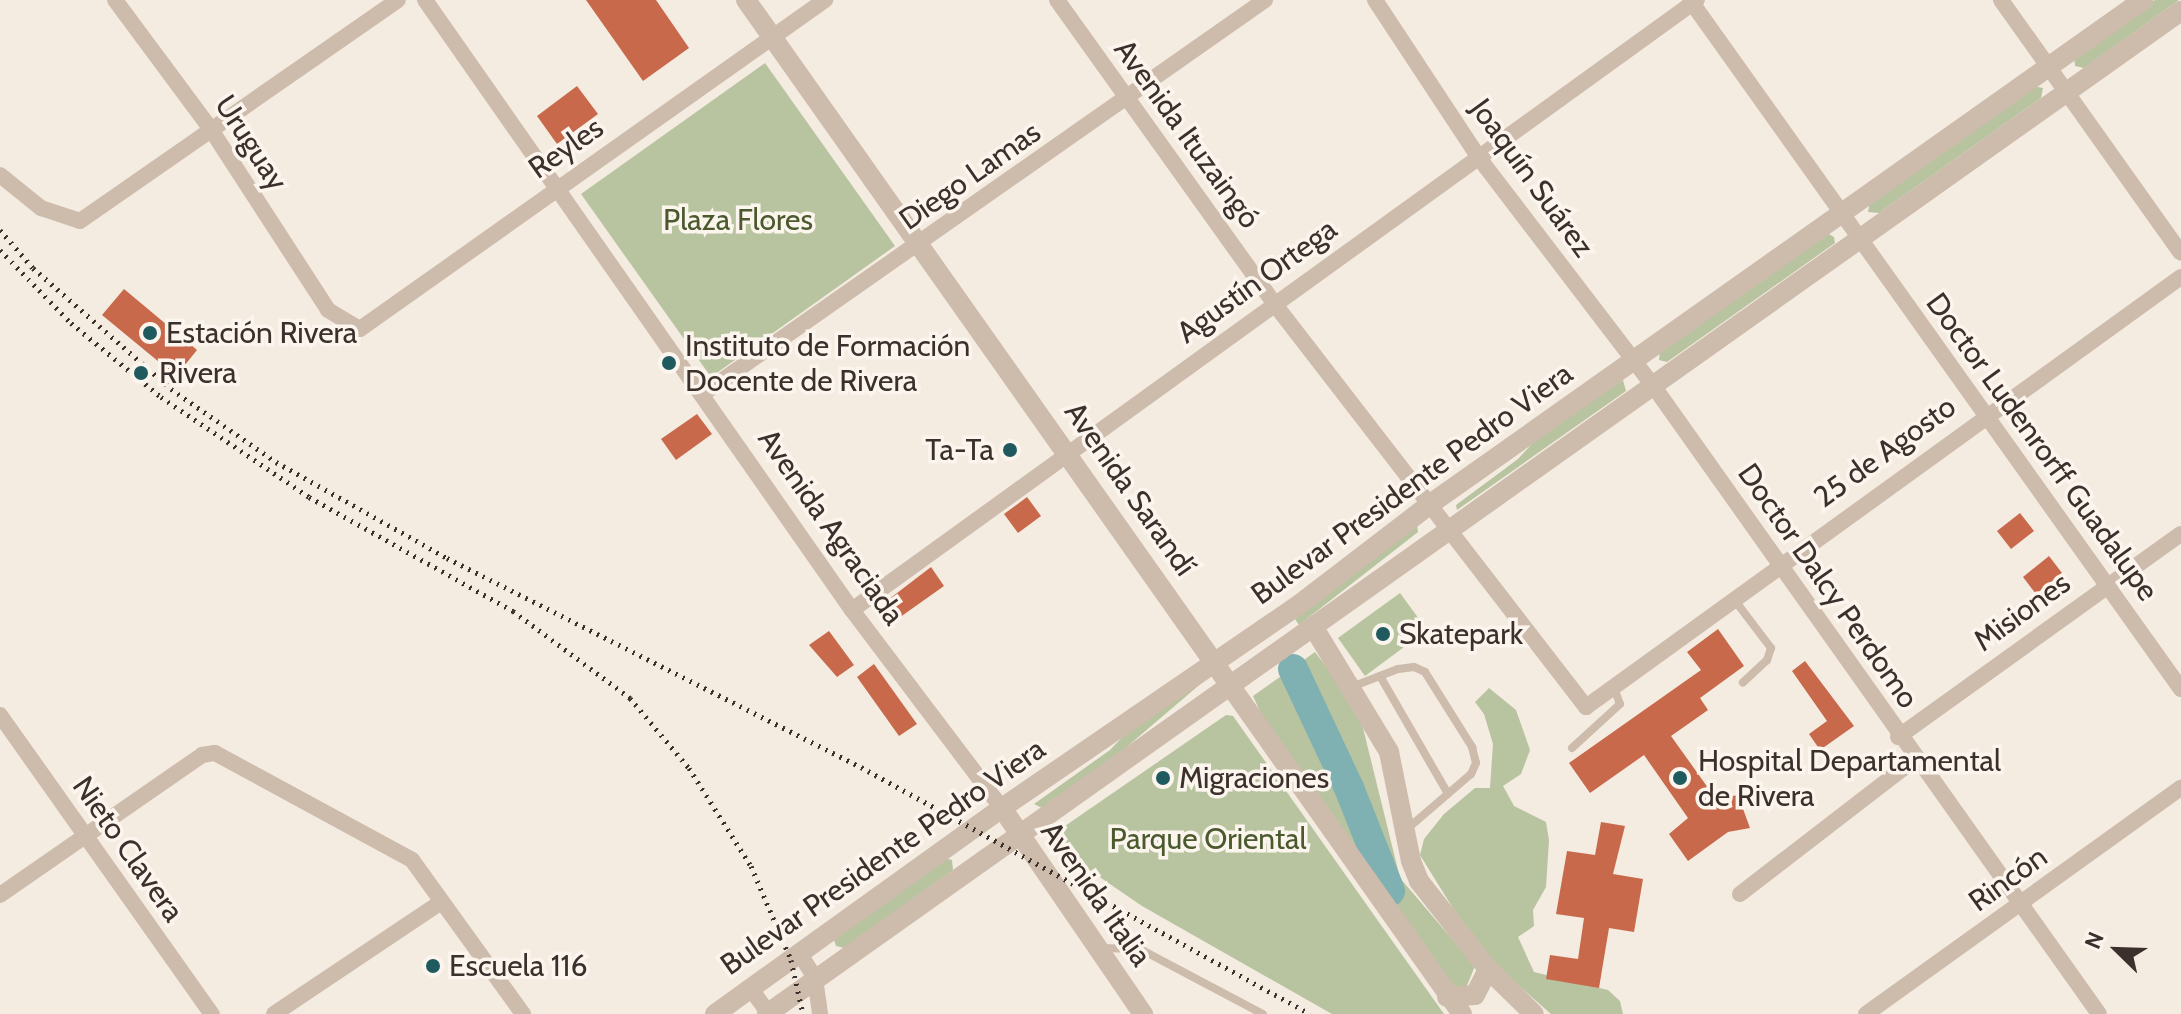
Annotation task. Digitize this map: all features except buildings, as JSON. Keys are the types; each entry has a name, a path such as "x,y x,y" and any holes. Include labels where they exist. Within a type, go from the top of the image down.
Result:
{"street":[{"name":"Uruguay","path":"115,0 210,128 302,274 337,319"},
{"path":"0,175 41,208 63,218 80,221 398,0"},
{"name":"Avenida Agraciada","path":"425,0 704,393 852,610 1002,808"},
{"name":"Avenida Sarandí","path":"746,0 1232,684 1447,997 1462,1014"},
{"name":"Reyles","path":"337,319 360,329 825,0"},
{"name":"Avenida Ituzaingó","path":"1057,0 1273,302 1429,505 1450,526 1586,707"},
{"name":"Diego Lamas","path":"704,393 920,245 1265,0"},
{"name":"Joaquín Suárez","path":"1375,0 1479,158 1652,384"},
{"path":"2001,0 2181,253"},
{"name":"Bulevar Presidente Pedro Viera","path":"715,1014 2143,0"},
{"name":"Agustín Ortega","path":"852,610 1273,302 1479,158 1693,1"},
{"name":"Doctor Ludenrorff Guadalupe","path":"1693,1 1984,416 2181,689"},
{"name":"Bulevar Presidente Pedro Viera","path":"768,1014 1314,628 1450,526 2181,11"},
{"name":"25 de Agosto","path":"1586,707 1779,563 2181,277"},
{"name":"Doctor Dalcy Perdomo","path":"1652,384 1914,760 2099,1014"},
{"name":"Misiones","path":"1898,737 2181,534"},
{"path":"1314,628 1354,686 1389,752 1419,881 1488,969 1534,1014"},
{"name":"Nieto Clavera","path":"0,715 212,1014"},
{"path":"0,895 202,755 215,753 412,860 523,1014"},
{"path":"1740,894 1914,760"},
{"name":"Rincón","path":"1866,1014 2181,788"},
{"name":"Avenida Italia","path":"1002,808 1143,1014"},
{"path":"274,1014 441,902"},
{"path":"800,954 815,978 820,1014"},
{"path":"1447,997 1475,995 1488,969"},
{"path":"751,989 768,1014"}],"lane":[{"path":"1732,597 1771,648 1767,660 1743,682"},
{"path":"1354,686 1414,667 1425,672 1472,747 1476,763 1471,774 1407,829"},
{"path":"1380,676 1448,794"},
{"path":"1572,748 1620,704 1614,686"},
{"path":"1097,948 1140,949 1263,1014"}],"green space":[{"path":"2155,0 2179,0 2084,68 2075,66 2074,56"},
{"name":"Plaza Flores","path":"765,63 895,246 711,377 581,194"},
{"path":"2033,86 2043,88 2041,98 1879,213 1868,212 1870,201"},
{"path":"1827,233 1834,237 1835,243 1667,362 1659,360 1660,350"},
{"path":"1623,380 1626,391 1457,510 1456,505 1518,459 1540,435"},
{"path":"1417,525 1418,532 1299,625 1295,619"},
{"name":"Skatepark","path":"1400,593 1427,630 1365,676 1338,638"},
{"path":"1315,652 1347,694 1363,728 1400,878 1475,966 1466,988 1452,988 1268,729 1253,696"},
{"path":"1211,675 1116,756 1042,808 1034,804 1110,750 1134,725"},
{"path":"1489,688 1516,710 1530,750 1521,774 1503,786 1514,806 1546,822 1549,840 1546,887 1533,910 1534,926 1518,937 1534,972 1608,990 1620,1001 1623,1014 1551,1014 1500,969 1454,910 1420,855 1424,839 1444,814 1475,788 1490,788 1493,744 1484,714 1475,702"},
{"name":"Parque Oriental","path":"1226,715 1233,716 1444,1014 1332,1014 1142,906 1056,847 1049,837"},
{"path":"945,858 952,860 953,870 844,948 836,946 834,940"}],"waterway":[{"path":"1293,669 1349,788 1390,891"}],"railway":[{"path":"0,230 33,268 171,389 276,462 447,558 868,771 1310,1014"},
{"path":"0,250 71,323 161,397 309,497 513,611 630,698 689,768 751,866 791,960 803,1014"}],"place":[{"name":"Estación Rivera","path":"150,333"},
{"name":"Instituto de Formación Docente de Rivera","path":"669,363"},
{"name":"Rivera","path":"141,373"},
{"name":"Ta-Ta","path":"1010,450"},
{"name":"Skatepark","path":"1383,634"},
{"name":"Migraciones","path":"1163,778"},
{"name":"Hospital Departamental de Rivera","path":"1680,778"},
{"name":"Escuela 116","path":"433,966"}]}
